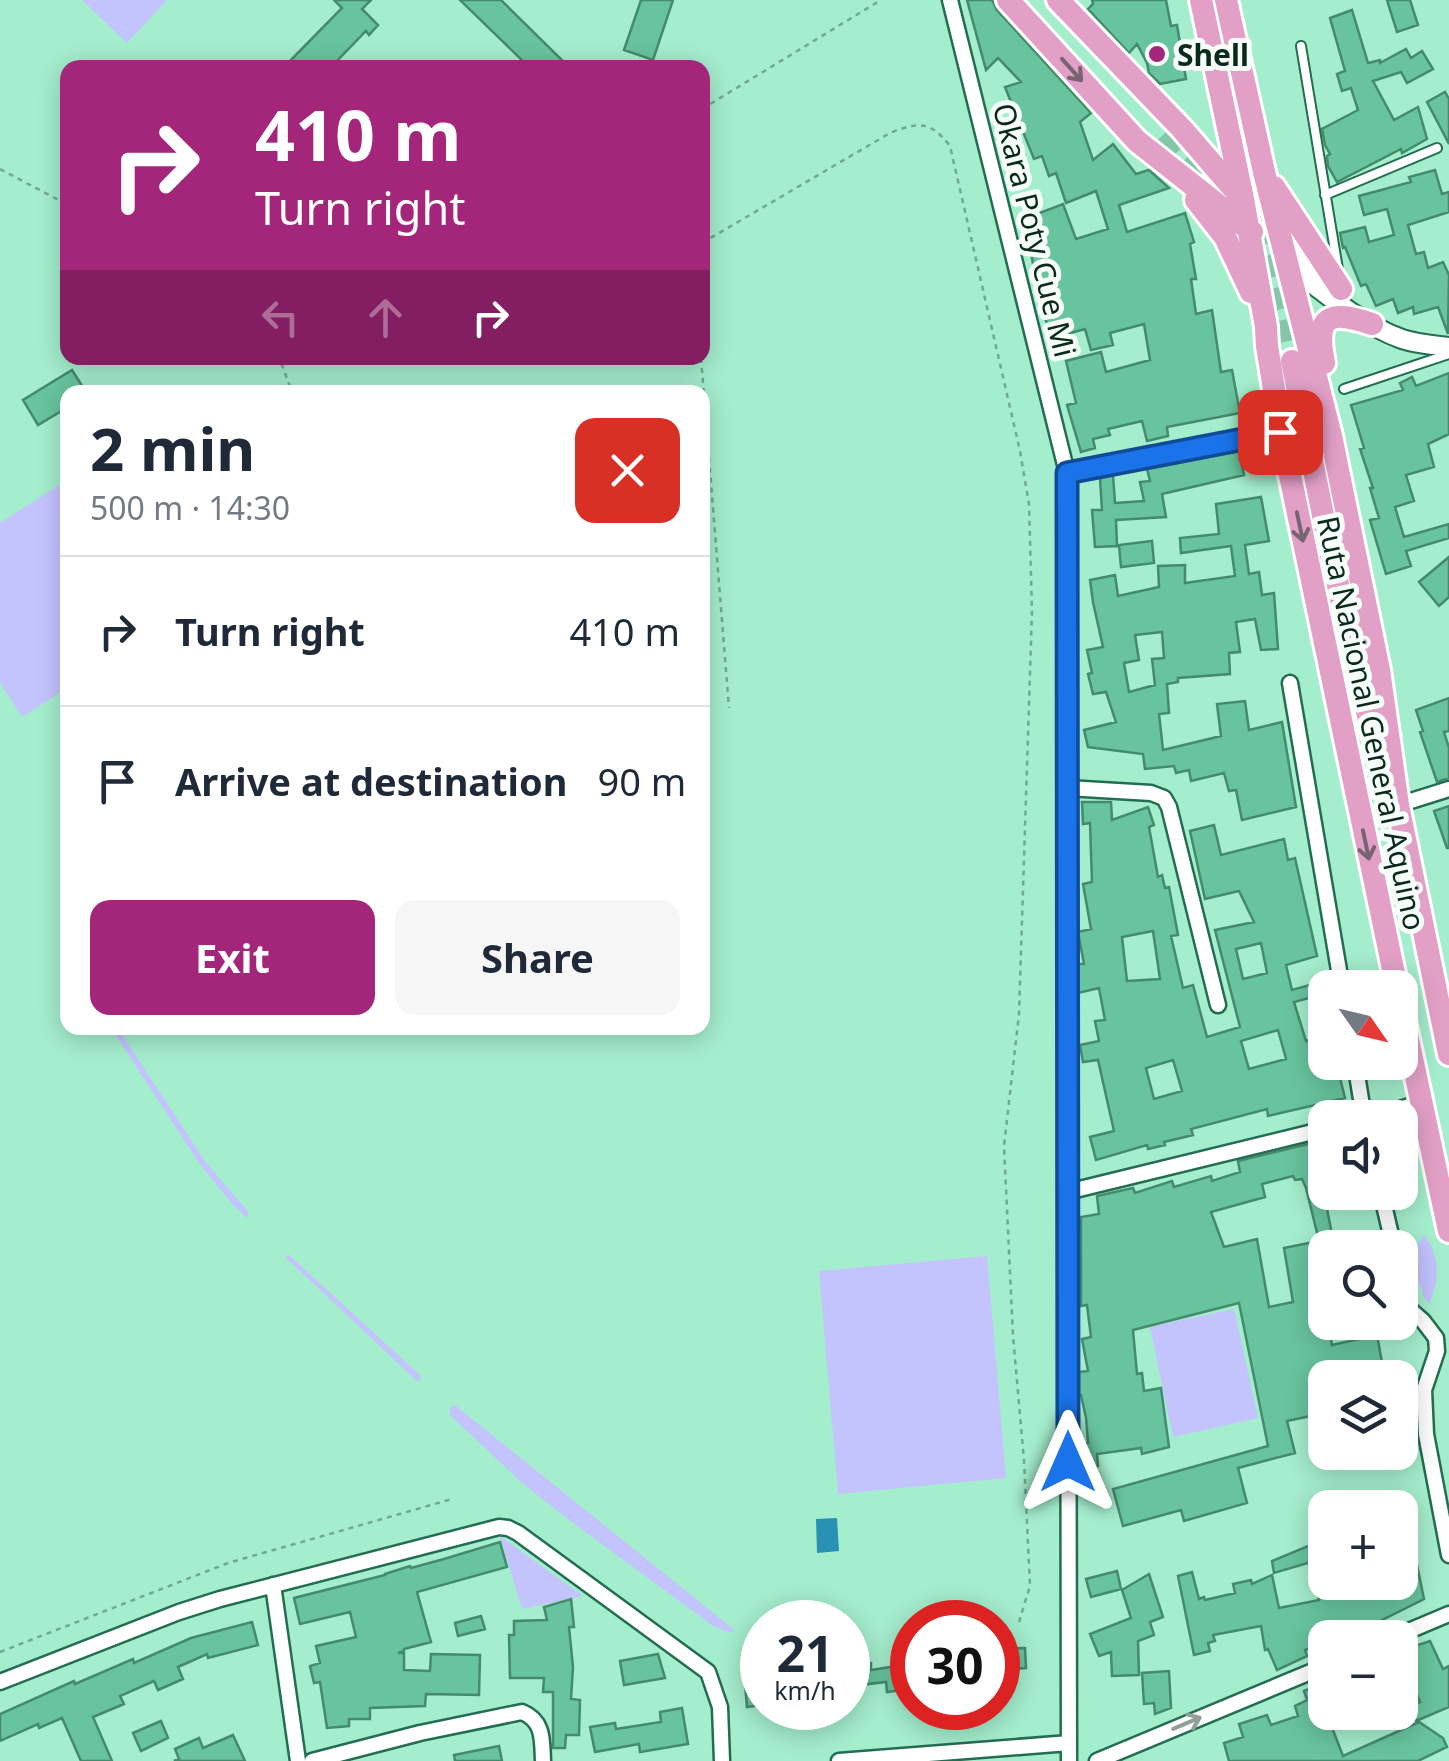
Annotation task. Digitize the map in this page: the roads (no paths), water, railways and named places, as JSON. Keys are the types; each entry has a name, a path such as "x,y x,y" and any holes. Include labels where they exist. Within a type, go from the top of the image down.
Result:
{"highway":[{"path":"1008,0 1218,226 1266,327"},
{"path":"1044,0 1281,237"},
{"path":"1058,0 1174,130 1202,136 1214,129 1220,91"},
{"name":"Ruta Nacional General Aquino","path":"1201,0 1243,199 1280,432 1393,970"},
{"name":"Ruta Nacional General Aquino","path":"1226,0 1264,172 1331,436 1379,670 1396,794 1449,1054"},
{"path":"1137,140 1288,265"},
{"path":"1264,172 1341,289"},
{"path":"1331,436 1334,406 1320,337 1322,329 1340,315 1372,324"},
{"path":"1292,361 1371,729 1396,794"},
{"path":"1417,1080 1449,1231"}],"street":[{"name":"Okara Poty Cue Mi","path":"950,0 1067,473 1069,1761"},
{"path":"1281,237 1341,289 1372,324"},
{"path":"1288,265 1372,324 1401,339 1449,350"},
{"path":"1067,473 1280,432"},
{"path":"1290,684 1339,970"},
{"path":"1067,788 1151,793 1164,798 1218,1004"},
{"path":"1396,794 1449,789"},
{"path":"1418,1103 1422,1102"},
{"path":"1067,1192 1308,1133"},
{"path":"1418,1316 1443,1341 1424,1390 1424,1405 1449,1555"},
{"path":"0,1682 179,1612 498,1527 508,1528 708,1672 720,1707 722,1761"},
{"path":"273,1585 298,1761"},
{"path":"1418,1627 1449,1614"},
{"path":"1097,1761 1308,1673"},
{"path":"312,1761 522,1712 533,1716 540,1727 544,1761"},
{"path":"839,1761 1069,1742"}],"lane":[{"path":"1302,46 1341,289"},
{"path":"1325,195 1437,148"},
{"path":"1344,390 1449,350"}],"tunnel":[{"path":"1166,132 1215,182"},
{"path":"1250,227 1271,276 1292,361"}],"place":[{"name":"Shell","path":"1157,54"}]}
